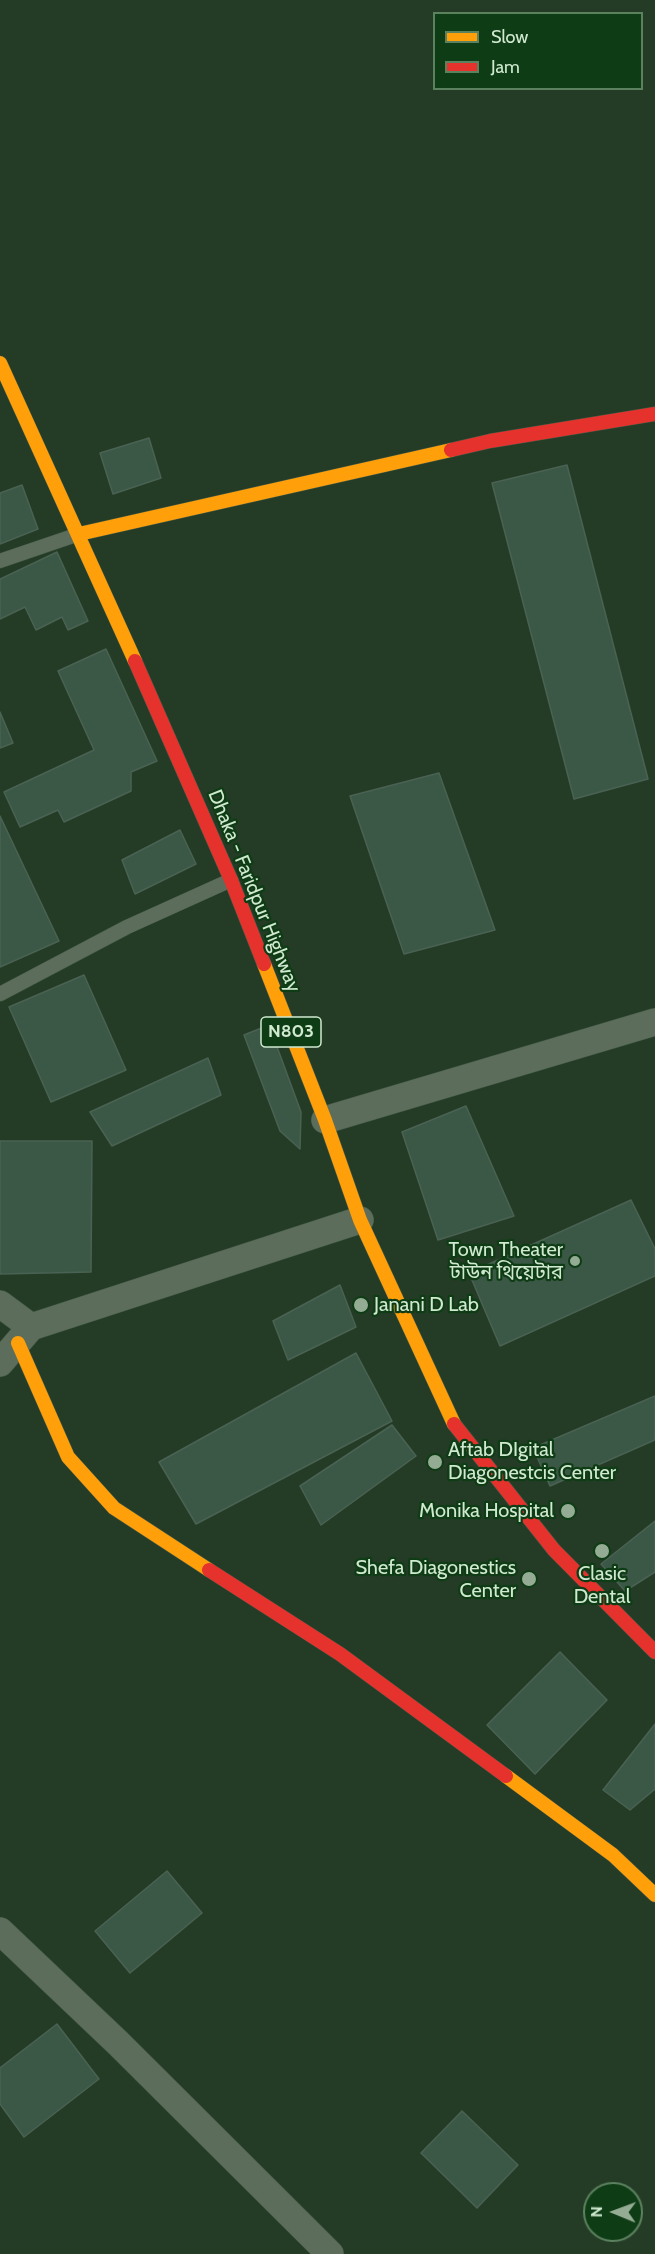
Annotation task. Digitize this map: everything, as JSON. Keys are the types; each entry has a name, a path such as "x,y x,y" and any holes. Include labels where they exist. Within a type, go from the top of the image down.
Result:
{"main road":[{"name":"Dhaka - Faridpur Highway","path":"0,363 79,534 231,880 325,1120 360,1220 455,1427 554,1550 655,1652"},
{"path":"79,534 490,441 655,414"},
{"path":"24,1335 68,1457 114,1508 340,1654 613,1855 655,1895"}],"street":[{"path":"325,1120 655,1022"},
{"path":"0,1363 24,1335 360,1220"},
{"path":"0,1304 24,1335"},
{"path":"0,1931 118,2043 330,2254"}],"lane":[{"path":"0,561 79,534"},
{"path":"0,994 127,927 231,880"}],"building":[{"path":"149,438 161,478 113,494 100,453"},
{"path":"567,465 648,779 574,799 492,483"},
{"path":"22,485 38,529 0,544 0,493"},
{"path":"57,552 88,621 68,630 62,617 36,630 25,607 0,619 0,579"},
{"path":"106,649 157,761 131,772 131,791 64,822 58,810 20,827 4,792 94,750 58,671"},
{"path":"0,712 13,743 0,748"},
{"path":"439,773 495,930 404,954 350,796"},
{"path":"0,816 59,941 0,967"},
{"path":"180,830 196,864 135,894 122,860"},
{"path":"84,975 126,1070 51,1102 9,1007"},
{"path":"269,1025 301,1112 300,1149 280,1131 244,1035"},
{"path":"208,1058 221,1095 112,1146 90,1112"},
{"path":"466,1106 514,1216 438,1240 402,1132"},
{"path":"0,1141 92,1141 91,1272 0,1274"},
{"name":"Town Theater টাউন থিয়েটার","path":"631,1200 655,1249 655,1276 500,1346 469,1273"},
{"path":"340,1285 356,1327 288,1360 273,1321"},
{"path":"356,1353 392,1421 196,1524 159,1462"},
{"path":"655,1396 655,1440 550,1486 533,1448"},
{"path":"392,1425 416,1456 321,1525 300,1486"},
{"path":"655,1521 655,1572 625,1591 601,1564"},
{"path":"560,1652 607,1700 535,1774 487,1725"},
{"path":"655,1724 655,1789 630,1810 603,1790"},
{"path":"167,1871 202,1913 130,1973 95,1931"},
{"path":"57,2024 99,2079 24,2137 0,2104 0,2068"},
{"path":"462,2111 518,2165 477,2208 421,2153"}],"traffic: slow":[{"path":"0,363 135,661"},
{"path":"79,534 451,450"},
{"path":"264,964 325,1120 360,1220 454,1424"},
{"path":"18,1343 68,1457 114,1508 209,1570"},
{"path":"506,1776 613,1855 655,1895"}],"traffic: jam":[{"path":"451,450 490,441 655,414"},
{"path":"135,661 231,880 264,964"},
{"path":"454,1424 554,1550 655,1652"},
{"path":"209,1570 340,1654 506,1776"}],"place":[{"name":"Town Theater টাউন থিয়েটার","path":"575,1261"},
{"name":"Janani D Lab","path":"361,1305"},
{"name":"Aftab DIgital Diagonestcis Center","path":"435,1462"},
{"name":"Monika Hospital","path":"568,1511"},
{"name":"Clasic Dental","path":"602,1551"},
{"name":"Shefa Diagonestics Center","path":"529,1579"}]}
